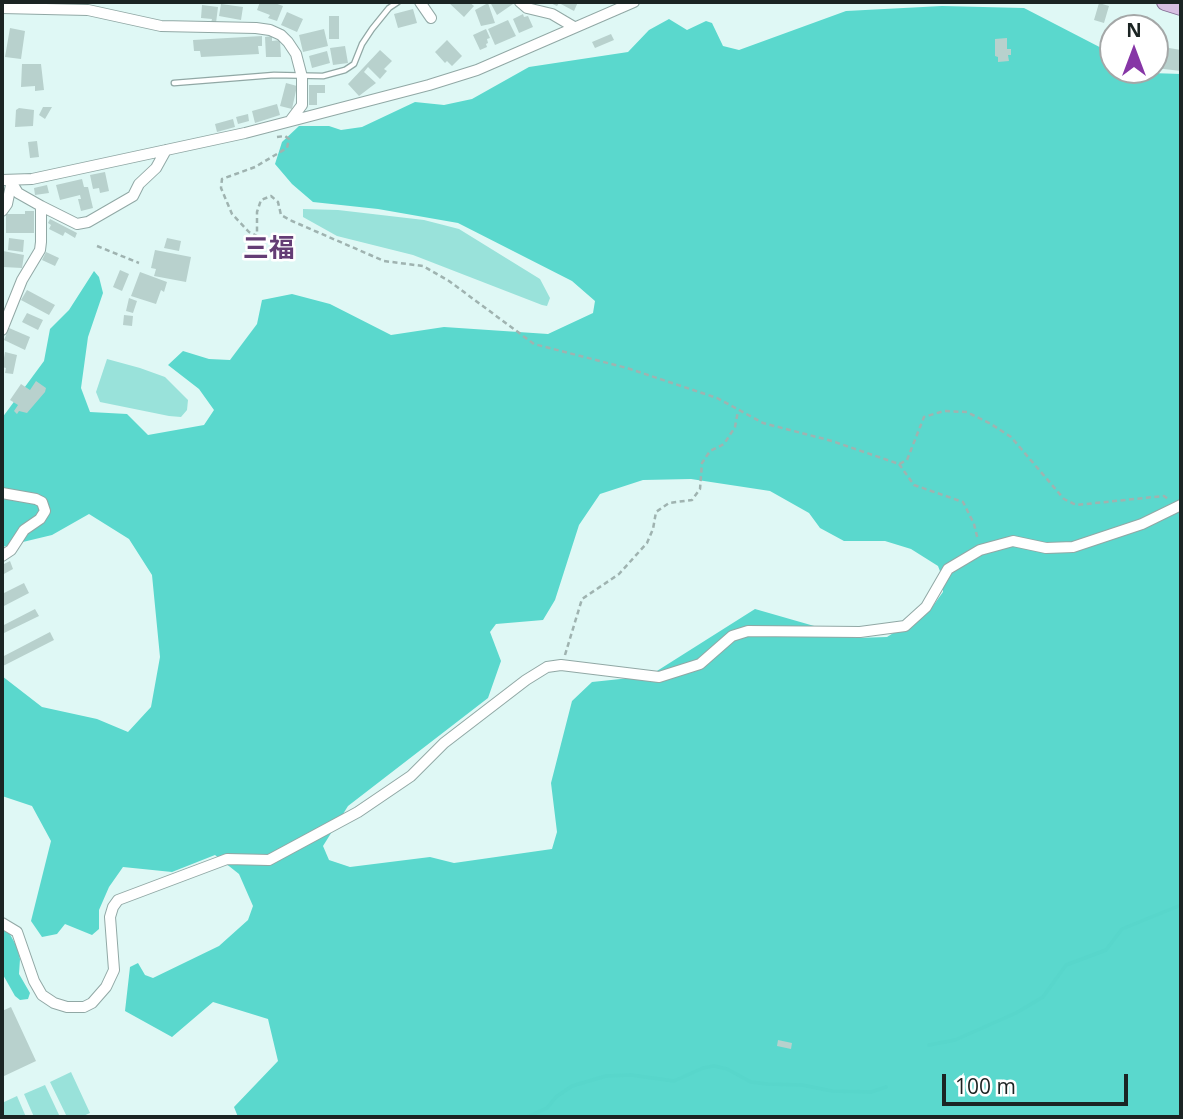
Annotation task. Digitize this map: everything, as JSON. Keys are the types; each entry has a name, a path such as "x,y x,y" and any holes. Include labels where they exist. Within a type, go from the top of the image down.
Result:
{"main road":[{"path":"1165,2 1181,7"}],"street":[{"path":"421,2 431,18"},
{"path":"520,2 527,8 552,14 574,27"},
{"path":"8,182 166,150 429,85 477,70 634,2"},
{"path":"2,8 88,10 147,24 189,28 264,28 281,35 296,54 302,77 302,105 290,121"},
{"path":"8,182 18,193 77,224 88,222 133,196 139,184 156,168 166,150"},
{"path":"2,211 7,204 8,182"},
{"path":"2,330 22,281 40,250 41,206"},
{"path":"2,494 36,499 42,502 45,511 40,519 24,530 11,550 2,556"},
{"path":"2,923 16,932 42,995 60,1005 85,1007 106,987 114,970 110,917 118,900 227,859 270,860 358,812 411,776 444,743 547,667 561,665 659,677 700,664 732,636 748,631 860,632 905,626 926,607 948,569 980,550 1013,541 1046,548 1073,547 1142,524 1180,506"}],"lane":[{"path":"174,83 274,75 330,75 351,67 366,36 393,3"}],"path":[{"path":"268,139 285,136 290,143 287,148 255,167 222,178 221,188 232,214 249,232 257,236 257,212 261,200 271,196 278,202 281,215 292,221 384,261 423,266 449,281 534,344 627,368 717,398 763,424 832,441 899,464 914,485 962,502 974,524 980,550"},
{"path":"97,246 139,263"},
{"path":"561,665 570,644 582,599 619,574 647,544 656,512 669,503 692,500 702,478 702,463 710,452 724,444 735,426 738,411"},
{"path":"899,464 907,460 923,417 944,411 967,412 992,424 1011,438 1064,499 1076,505 1164,496 1180,506"}],"shaded area":[{"path":"942,6 1024,8 1099,47 1099,84 1169,84 1169,74 1181,74 1181,1117 238,1117 234,1107 278,1061 268,1019 213,1002 172,1037 125,1011 130,967 138,963 145,975 153,978 219,946 248,920 253,906 239,874 215,855 172,872 123,867 109,887 99,910 99,929 92,935 65,924 57,934 42,937 31,921 51,841 32,806 2,796 2,676 42,707 97,719 128,732 151,707 160,657 152,575 129,539 89,514 52,535 2,547 2,418 44,361 50,329 69,310 94,271 99,277 103,293 88,337 81,388 90,412 127,414 148,435 204,425 214,410 199,389 168,365 183,351 209,359 230,360 257,324 262,300 292,294 330,304 391,335 444,327 548,334 593,313 595,301 572,281 458,223 378,209 313,202 292,184 275,164 282,142 299,126 329,126 341,130 362,127 415,102 444,105 472,99 529,67 628,52 649,30 669,19 687,30 706,21 712,23 723,46 739,50 846,11","holes":["691,479 770,491 809,513 820,528 844,541 885,541 911,549 938,566 943,579 943,592 930,610 887,637 856,638 755,609 649,676 592,682 572,701 551,783 557,832 552,849 454,863 430,857 350,867 329,860 323,846 348,806 488,698 501,661 490,632 496,624 543,620 555,600 579,525 600,494 643,480"]},
{"path":"303,209 338,210 424,220 459,229 540,279 550,298 547,306 413,255 337,236 303,217"},
{"path":"107,359 165,377 188,400 187,410 181,417 169,416 100,402 96,392"},
{"path":"2,928 7,929 17,947 20,959 19,974 30,993 28,999 20,1000 15,996 2,973"},
{"path":"71,1072 90,1113 81,1117 67,1117 50,1082"},
{"path":"45,1085 60,1117 34,1117 24,1094"},
{"path":"17,1096 26,1117 2,1117 2,1103"}],"building":[{"path":"260,2 283,6 277,21 257,10"},
{"path":"448,2 469,2 474,6 464,17"},
{"path":"490,2 511,2 513,4 497,15"},
{"path":"548,2 578,2 574,11 559,3 557,6"},
{"path":"488,3 495,23 481,26 475,10"},
{"path":"1099,3 1109,6 1107,14 1099,14 1099,22 1094,20"},
{"path":"221,4 243,7 241,20 219,16"},
{"path":"202,5 218,7 216,23 211,23 212,19 201,18"},
{"path":"413,9 417,23 398,28 394,14"},
{"path":"287,12 303,19 297,32 281,25"},
{"path":"523,14 524,17 528,16 533,27 519,33 513,19"},
{"path":"329,16 339,16 339,39 329,39"},
{"path":"508,20 516,36 495,45 488,29"},
{"path":"10,28 25,31 21,59 5,57"},
{"path":"324,29 328,46 303,52 299,35"},
{"path":"486,29 490,38 487,39 487,47 480,50 473,35"},
{"path":"611,34 614,40 595,48 592,42"},
{"path":"262,36 262,46 258,46 259,54 201,57 200,51 194,51 193,40"},
{"path":"272,36 272,41 280,40 281,57 266,57 265,37"},
{"path":"1007,38 1007,49 1011,49 1009,61 998,62 998,57 995,56 995,39"},
{"path":"447,40 462,56 452,66 447,61 445,63 435,52"},
{"path":"345,46 348,63 333,65 330,48"},
{"path":"1169,48 1181,50 1181,71 1169,70"},
{"path":"380,50 392,61 384,69 387,71 380,79 368,67 364,72 376,83 359,96 348,84"},
{"path":"327,51 330,63 312,68 309,56"},
{"path":"22,64 41,64 44,90 35,91 35,86 21,87"},
{"path":"286,83 297,86 292,109 280,106"},
{"path":"309,85 325,85 325,93 317,93 317,105 309,105"},
{"path":"277,104 280,115 255,123 252,111"},
{"path":"43,107 52,107 45,119 39,115"},
{"path":"16,110 34,110 33,126 15,127"},
{"path":"248,114 249,121 238,124 236,117"},
{"path":"233,119 235,127 217,132 215,124"},
{"path":"37,141 39,157 30,158 28,142"},
{"path":"105,172 109,191 100,193 99,188 93,189 90,175"},
{"path":"82,179 84,187 88,187 93,208 81,211 78,199 81,199 80,195 60,200 56,185"},
{"path":"47,185 49,193 35,195 34,188"},
{"path":"25,211 34,211 34,233 6,233 6,214 25,214"},
{"path":"50,219 77,233 75,238 65,232 63,236 49,229"},
{"path":"9,238 24,240 23,252 8,250"},
{"path":"167,238 181,241 179,251 164,248"},
{"path":"155,250 191,257 186,282 154,276 156,269 151,268"},
{"path":"3,251 24,255 22,268 3,267"},
{"path":"46,252 59,258 55,266 42,260"},
{"path":"120,270 129,274 122,291 113,287"},
{"path":"140,272 167,282 156,304 131,296"},
{"path":"27,290 55,305 49,315 21,300"},
{"path":"129,298 137,301 133,313 126,311"},
{"path":"27,313 43,320 38,330 22,322"},
{"path":"124,315 133,316 132,326 123,325"},
{"path":"9,328 30,337 25,350 4,340"},
{"path":"5,352 17,355 13,374 5,373 6,368 2,367"},
{"path":"36,381 46,388 45,392 27,413 19,411 17,414 14,411 18,405 10,400 21,384 30,390"},
{"path":"10,561 13,569 2,575 2,565"},
{"path":"24,583 29,593 2,607 2,594"},
{"path":"35,609 39,616 2,634 2,626"},
{"path":"50,632 54,640 3,666 2,657"},
{"path":"11,1007 36,1061 2,1077 2,1011"},
{"path":"778,1040 792,1043 791,1049 777,1046"}],"waterway":[{"path":"929,1045 955,1040 1016,1013 1043,997 1066,965 1106,950 1122,929 1181,905"},
{"path":"527,1117 547,1108 556,1097 572,1086 606,1076 631,1075 674,1081 714,1066 727,1069 751,1082 767,1084 871,1092 886,1087"}],"district":[{"name":"三福","path":"269,250"}]}
